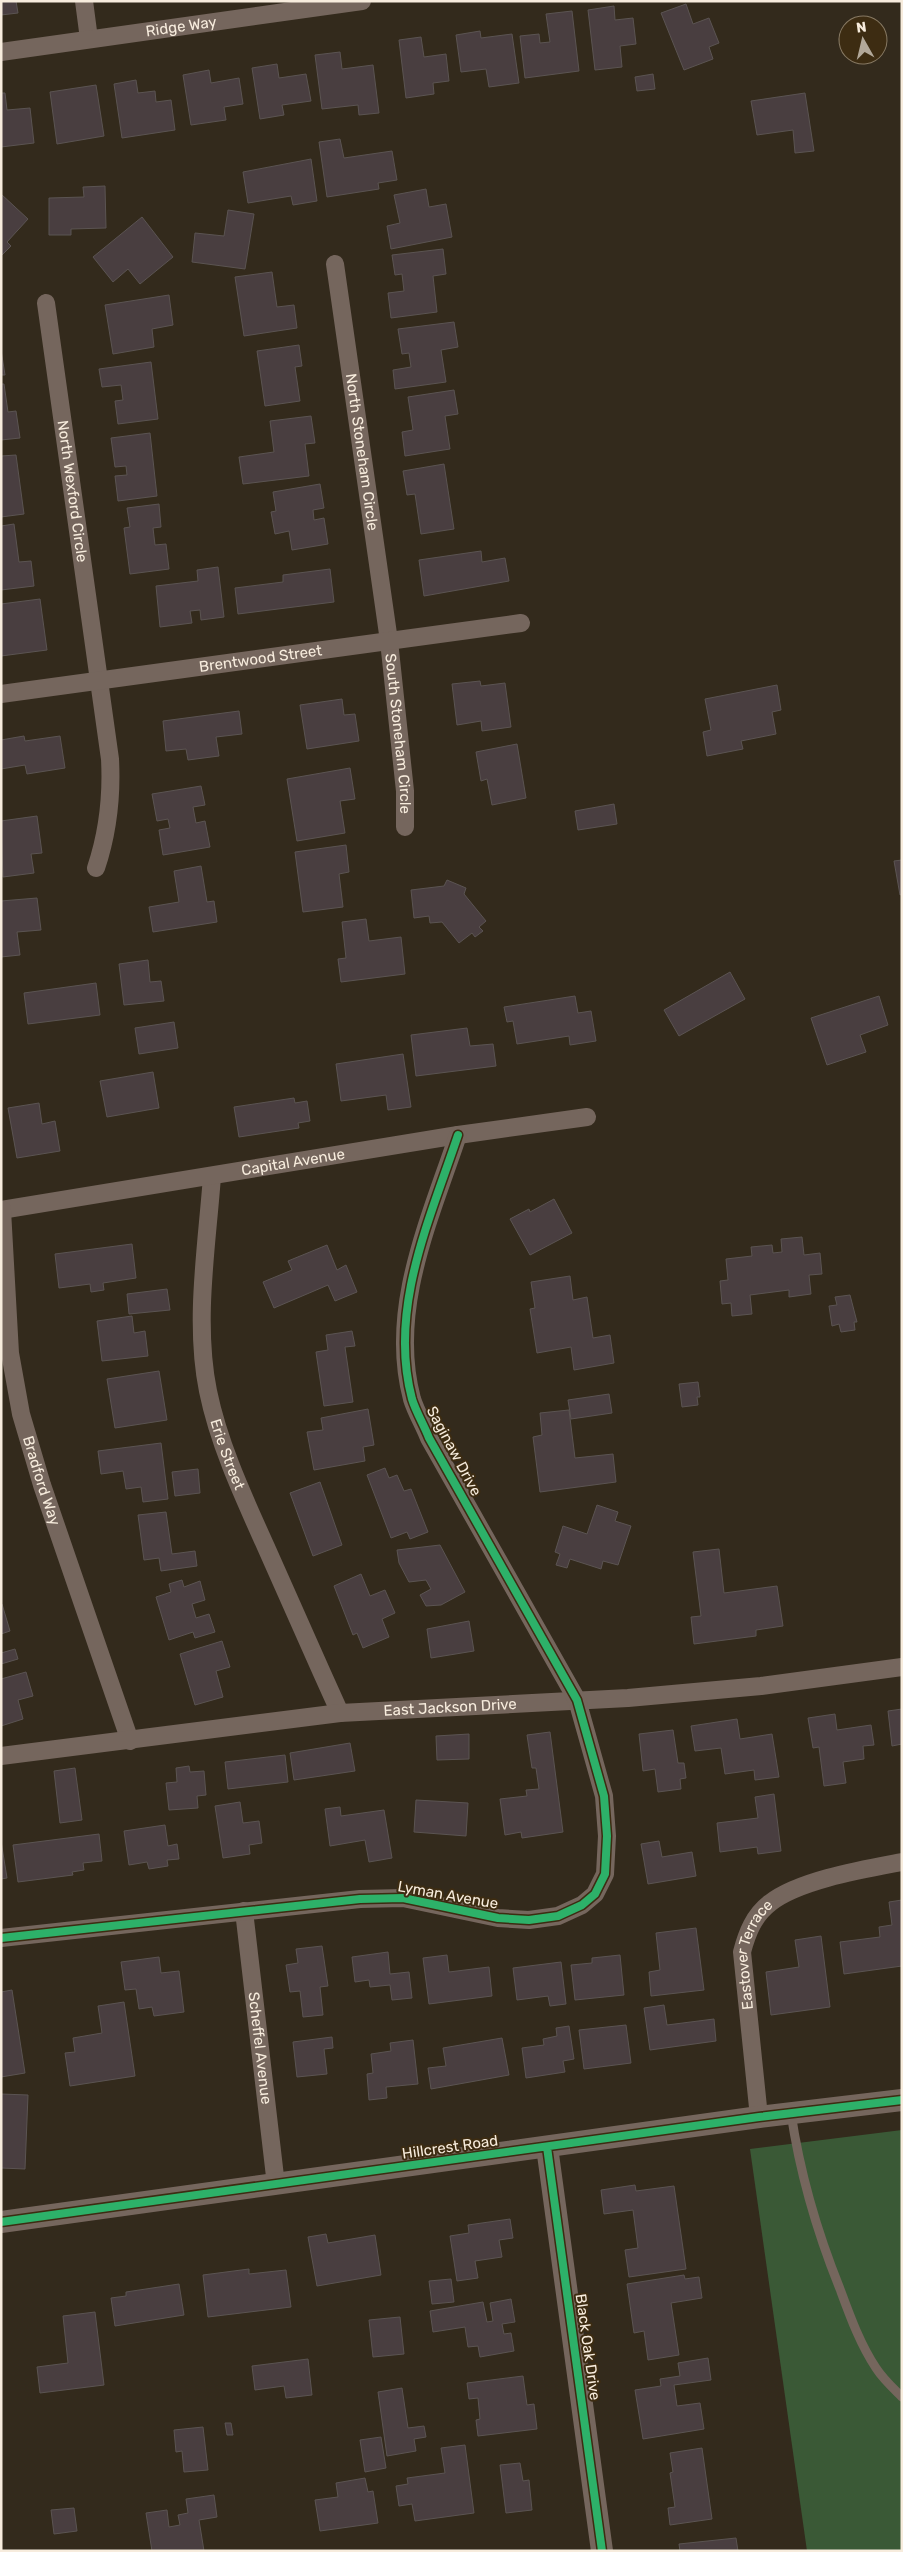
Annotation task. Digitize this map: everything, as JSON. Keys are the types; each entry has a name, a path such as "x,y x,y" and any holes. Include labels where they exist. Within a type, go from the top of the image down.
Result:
{"street":[{"path":"84,1 89,39"},
{"name":"Ridge Way","path":"1,52 362,1"},
{"name":"North Stoneham Circle","path":"335,264 389,641"},
{"name":"North Wexford Circle","path":"46,304 110,759 112,792 105,840 96,868"},
{"name":"Brentwood Street","path":"1,694 521,623"},
{"name":"South Stoneham Circle","path":"389,641 404,791 405,827"},
{"name":"Capital Avenue","path":"1,1210 458,1135 586,1117"},
{"name":"Saginaw Drive","path":"458,1135 416,1261 410,1288 405,1343 406,1370 412,1401 429,1438 577,1700"},
{"name":"Erie Street","path":"212,1176 202,1308 203,1346 208,1392 226,1451 248,1506 340,1713"},
{"name":"Bradford Way","path":"1,1210 10,1353 21,1414 42,1486 130,1741"},
{"name":"East Jackson Drive","path":"1,1756 340,1713 577,1700 761,1686 902,1668"},
{"name":"Lyman Avenue","path":"1,1938 360,1899 403,1898 498,1918 529,1920 558,1916 582,1905 595,1894 606,1874 608,1836 604,1796 577,1700"},
{"name":"Eastover Terrace","path":"760,2117 742,1952 747,1933 758,1915 770,1902 792,1890 902,1862"},
{"name":"Scheffel Avenue","path":"244,1911 276,2185"},
{"name":"Hillcrest Road","path":"1,2222 760,2117 902,2100"},
{"name":"Black Oak Drive","path":"547,2147 602,2551"}],"lane":[{"path":"791,2113 799,2165 810,2203 828,2259 854,2327 877,2370 902,2397"}],"green space":[{"path":"902,2130 902,2551 807,2551 750,2149"}],"building":[{"path":"1,1 16,1 18,13 1,15"},
{"path":"686,4 693,24 709,18 719,43 709,47 713,59 684,70 661,13"},
{"path":"614,6 615,20 633,18 636,44 620,46 622,67 595,70 588,10"},
{"path":"572,11 579,71 525,78 520,36 539,34 540,43 550,42 546,14"},
{"path":"480,31 481,38 512,34 519,83 489,87 486,69 461,72 456,35"},
{"path":"421,37 424,57 446,54 449,81 433,83 434,94 406,98 399,40"},
{"path":"340,52 342,69 373,65 379,113 359,115 358,105 322,109 315,55"},
{"path":"277,64 279,78 306,74 311,101 282,105 284,115 260,119 252,68"},
{"path":"209,70 211,83 239,78 243,104 224,107 226,120 191,125 183,75"},
{"path":"653,74 655,89 637,91 635,77"},
{"path":"136,80 138,93 155,91 156,102 171,100 175,130 122,138 114,84"},
{"path":"96,85 104,136 57,144 50,92"},
{"path":"1,93 5,93 7,110 30,108 34,143 1,147"},
{"path":"805,93 814,151 795,153 793,130 757,135 751,101"},
{"path":"340,139 344,158 392,151 397,180 378,183 379,189 327,197 319,142"},
{"path":"311,159 317,201 293,205 291,196 248,203 243,172"},
{"path":"105,186 106,228 71,229 71,235 49,235 49,198 84,197 83,187"},
{"path":"426,189 429,207 446,204 452,237 391,249 387,226 400,223 394,195"},
{"path":"1,194 28,219 7,242 11,246 1,256"},
{"path":"228,210 254,214 245,269 192,262 195,233 224,236"},
{"path":"142,217 173,257 140,284 128,269 113,282 93,257"},
{"path":"443,249 446,274 433,276 437,312 391,318 388,293 404,291 402,274 395,275 392,255"},
{"path":"272,272 277,307 294,305 297,328 244,336 235,277"},
{"path":"169,295 173,325 152,329 154,347 113,354 105,305"},
{"path":"454,322 458,347 441,350 446,382 395,389 393,370 411,367 409,353 402,354 398,329"},
{"path":"299,345 302,366 295,367 300,401 265,406 257,351"},
{"path":"1,350 5,375 1,375"},
{"path":"151,362 158,419 118,424 115,401 123,400 121,385 102,387 99,369"},
{"path":"1,384 4,384 8,412 16,411 20,438 1,440"},
{"path":"454,390 458,414 445,416 450,449 405,456 402,432 413,430 408,397"},
{"path":"311,416 315,443 305,444 309,476 243,484 239,457 274,452 270,421"},
{"path":"150,433 157,496 118,501 115,476 127,475 126,466 115,467 111,438"},
{"path":"16,455 24,514 1,517 1,456"},
{"path":"444,464 454,529 421,534 415,494 407,495 403,471"},
{"path":"320,484 324,508 313,510 314,520 324,518 328,544 292,550 289,531 275,534 271,512 276,511 273,492"},
{"path":"159,504 161,527 153,528 155,545 166,544 169,569 130,574 124,528 130,527 127,508"},
{"path":"14,524 19,562 31,561 34,586 1,590 1,526"},
{"path":"481,551 482,562 505,558 509,581 424,596 419,560"},
{"path":"218,567 224,617 201,620 200,610 190,611 192,623 160,627 156,586 198,581 197,570"},
{"path":"330,569 334,602 238,614 235,588 283,582 283,575"},
{"path":"40,599 47,650 1,656 1,604"},
{"path":"480,681 481,686 505,683 511,727 482,731 481,721 457,725 452,684"},
{"path":"777,685 781,710 772,712 776,734 741,741 743,749 707,756 703,732 711,730 705,699"},
{"path":"342,699 344,715 355,714 359,741 307,749 300,705"},
{"path":"239,711 242,734 216,737 219,756 188,760 186,749 166,751 163,721"},
{"path":"24,736 25,741 60,736 65,768 27,774 25,765 1,769 1,740"},
{"path":"517,744 526,798 492,805 487,779 481,781 476,752"},
{"path":"350,768 355,799 340,801 345,833 297,841 287,779"},
{"path":"201,786 205,805 193,807 196,823 205,821 210,847 163,855 159,830 170,828 168,819 157,821 152,794"},
{"path":"614,804 617,824 578,830 575,811"},
{"path":"37,816 42,853 31,854 34,873 3,877 1,821"},
{"path":"346,845 349,872 339,874 343,907 303,912 295,852"},
{"path":"902,860 902,894 900,895 894,861"},
{"path":"201,866 207,902 214,901 217,922 153,932 149,907 179,902 174,871"},
{"path":"447,880 466,888 464,894 486,921 479,927 483,931 475,937 472,933 459,943 442,922 430,923 429,916 414,918 411,890 444,886"},
{"path":"37,898 41,930 17,932 20,955 1,957 1,901"},
{"path":"366,919 369,941 401,937 405,974 341,982 338,959 346,958 342,922"},
{"path":"148,960 150,982 161,981 164,1001 124,1005 119,964"},
{"path":"730,972 745,999 679,1036 664,1010"},
{"path":"96,983 100,1015 28,1024 24,993"},
{"path":"575,996 578,1013 591,1011 596,1041 570,1045 569,1036 517,1044 513,1021 507,1022 504,1007"},
{"path":"879,996 888,1025 860,1035 866,1052 827,1065 811,1018"},
{"path":"174,1022 178,1048 139,1054 135,1028"},
{"path":"467,1028 470,1046 493,1044 496,1066 416,1076 411,1035"},
{"path":"403,1054 411,1107 388,1110 386,1095 341,1101 336,1064"},
{"path":"153,1072 159,1108 107,1117 100,1081"},
{"path":"294,1098 295,1103 307,1101 310,1121 298,1123 299,1128 239,1137 234,1107"},
{"path":"39,1103 42,1124 55,1121 60,1151 17,1158 8,1108"},
{"path":"554,1199 572,1233 530,1255 510,1219 529,1209 530,1212"},
{"path":"802,1237 804,1255 820,1253 822,1274 809,1275 811,1294 789,1297 789,1290 750,1295 752,1314 732,1316 731,1303 722,1304 720,1281 728,1280 726,1259 752,1256 751,1247 772,1245 773,1253 782,1252 781,1239"},
{"path":"132,1244 136,1278 103,1283 104,1290 91,1292 90,1284 59,1288 55,1254"},
{"path":"327,1245 337,1270 346,1265 357,1292 335,1301 328,1285 274,1308 263,1282 292,1270 288,1261"},
{"path":"570,1276 573,1300 587,1297 593,1338 610,1335 614,1363 574,1370 571,1347 537,1353 530,1309 535,1308 531,1282"},
{"path":"167,1289 170,1310 129,1314 127,1294"},
{"path":"850,1295 857,1322 854,1322 855,1330 841,1332 839,1324 832,1326 829,1306 837,1305 835,1297"},
{"path":"132,1316 134,1333 145,1331 148,1356 102,1361 97,1321"},
{"path":"352,1331 355,1346 345,1347 353,1402 324,1406 316,1352 328,1350 326,1335"},
{"path":"159,1371 167,1420 115,1428 107,1379"},
{"path":"698,1382 700,1397 697,1397 698,1405 682,1407 679,1384"},
{"path":"609,1394 612,1413 571,1419 568,1400"},
{"path":"368,1409 374,1445 363,1447 365,1461 314,1470 307,1432 323,1430 321,1418"},
{"path":"569,1410 575,1458 613,1454 616,1482 540,1492 533,1437 542,1435 540,1413"},
{"path":"161,1443 168,1499 143,1502 141,1487 126,1489 123,1471 101,1474 98,1451"},
{"path":"385,1468 389,1478 397,1475 404,1491 411,1489 428,1532 410,1539 407,1532 391,1538 367,1475"},
{"path":"198,1469 200,1493 175,1496 172,1472"},
{"path":"320,1482 342,1545 313,1556 290,1493"},
{"path":"597,1505 618,1512 615,1521 631,1526 618,1565 603,1561 601,1569 570,1559 567,1568 556,1565 560,1554 555,1552 563,1526 587,1534"},
{"path":"166,1512 172,1554 195,1551 197,1566 161,1571 159,1558 144,1560 138,1515"},
{"path":"440,1545 465,1592 441,1605 426,1606 420,1595 431,1589 426,1580 409,1582 399,1563 397,1550"},
{"path":"719,1549 724,1593 777,1586 783,1626 756,1630 756,1636 694,1644 691,1617 701,1616 693,1552"},
{"path":"361,1574 370,1596 385,1590 395,1613 382,1619 389,1637 363,1648 357,1633 353,1635 334,1586"},
{"path":"182,1580 184,1587 200,1581 205,1600 192,1604 196,1618 209,1614 215,1632 195,1638 193,1632 169,1640 156,1597 171,1592 169,1584"},
{"path":"1,1605 10,1631 1,1634"},
{"path":"469,1621 474,1651 431,1658 427,1629"},
{"path":"222,1641 230,1667 216,1671 223,1697 195,1705 180,1654"},
{"path":"15,1649 18,1659 1,1664 1,1653"},
{"path":"26,1672 33,1696 18,1700 23,1719 1,1726 1,1679"},
{"path":"902,1709 902,1744 892,1746 888,1711"},
{"path":"835,1714 837,1730 871,1725 874,1745 863,1746 864,1759 843,1762 846,1783 824,1786 819,1747 813,1748 808,1718"},
{"path":"737,1719 740,1739 772,1734 779,1777 755,1780 754,1770 725,1774 721,1748 695,1751 691,1726"},
{"path":"673,1730 678,1763 684,1763 686,1778 680,1779 681,1789 658,1792 655,1769 643,1771 639,1734"},
{"path":"550,1732 563,1832 522,1838 521,1832 505,1835 500,1799 527,1796 526,1790 539,1789 536,1768 532,1768 527,1735"},
{"path":"469,1734 469,1759 437,1760 436,1736"},
{"path":"350,1743 355,1771 294,1780 290,1753"},
{"path":"285,1755 288,1782 228,1789 225,1762"},
{"path":"189,1766 190,1772 204,1771 206,1795 197,1796 198,1808 169,1810 166,1783 177,1782 176,1768"},
{"path":"75,1768 82,1820 60,1823 54,1771"},
{"path":"774,1794 781,1851 758,1854 757,1847 720,1852 717,1823 758,1818 755,1797"},
{"path":"416,1800 468,1803 466,1836 414,1832"},
{"path":"240,1802 243,1823 259,1821 262,1843 249,1845 250,1854 223,1858 215,1806"},
{"path":"340,1807 341,1816 384,1810 392,1858 369,1862 365,1840 330,1846 325,1809"},
{"path":"165,1825 168,1846 177,1844 179,1859 167,1860 168,1866 149,1869 147,1862 129,1865 124,1831"},
{"path":"99,1834 102,1861 83,1863 84,1870 72,1872 73,1875 18,1882 13,1845"},
{"path":"1,1841 7,1878 1,1879"},
{"path":"659,1841 662,1857 692,1852 696,1876 648,1884 641,1844"},
{"path":"902,1900 902,1966 844,1974 840,1942 880,1937 879,1927 892,1925 889,1902"},
{"path":"696,1928 704,1990 651,1996 649,1972 660,1970 656,1933"},
{"path":"821,1936 830,2007 771,2015 766,1972 799,1967 795,1940"},
{"path":"322,1946 328,1986 320,1987 323,2015 303,2017 300,1991 290,1992 286,1965 298,1963 296,1949"},
{"path":"388,1952 390,1974 409,1972 412,1998 392,2000 390,1985 370,1987 369,1980 355,1982 352,1957"},
{"path":"447,1955 449,1972 489,1967 492,1996 429,2004 423,1958"},
{"path":"620,1955 624,1995 575,2000 571,1965 592,1963 592,1958"},
{"path":"159,1957 161,1973 179,1971 184,2012 154,2016 152,2007 139,2009 136,1989 125,1990 121,1962"},
{"path":"561,1962 566,2004 550,2006 548,1996 517,2000 513,1968"},
{"path":"12,1990 25,2073 1,2077 1,1992"},
{"path":"124,2002 135,2076 70,2086 65,2053 75,2052 73,2038 102,2033 98,2006"},
{"path":"664,2005 667,2025 714,2019 716,2041 650,2050 644,2008"},
{"path":"626,2025 631,2063 584,2069 579,2030"},
{"path":"569,2026 574,2059 563,2061 565,2072 526,2078 522,2048 544,2045 543,2039 557,2036 556,2028"},
{"path":"332,2037 333,2048 324,2049 327,2074 297,2077 293,2042"},
{"path":"502,2038 509,2075 431,2089 428,2068 446,2066 443,2048"},
{"path":"413,2040 418,2084 386,2087 387,2098 369,2100 367,2074 373,2073 371,2054 391,2051 390,2043"},
{"path":"1,2094 28,2095 25,2169 1,2168"},
{"path":"635,2185 636,2191 674,2186 686,2269 629,2277 625,2250 638,2248 633,2210 604,2214 601,2190"},
{"path":"510,2219 513,2238 499,2240 502,2257 475,2261 478,2278 457,2281 450,2236 469,2233 468,2225"},
{"path":"326,2234 328,2243 375,2235 381,2275 317,2286 308,2237"},
{"path":"249,2269 249,2274 286,2270 291,2307 208,2317 203,2275"},
{"path":"684,2275 685,2279 699,2277 702,2298 671,2303 679,2355 648,2360 644,2331 634,2333 627,2284"},
{"path":"451,2279 454,2302 432,2304 429,2281"},
{"path":"179,2284 184,2315 115,2326 111,2298 126,2296 126,2292"},
{"path":"511,2299 515,2322 502,2324 504,2334 511,2333 514,2351 480,2357 478,2346 468,2347 465,2327 433,2332 430,2311 483,2302 487,2322 493,2321 490,2303"},
{"path":"95,2312 104,2385 40,2393 37,2367 68,2363 63,2316"},
{"path":"400,2317 404,2354 373,2357 369,2320"},
{"path":"708,2358 711,2380 674,2385 677,2406 700,2403 704,2429 643,2439 635,2390 661,2386 660,2379 680,2376 678,2363"},
{"path":"308,2359 312,2395 286,2398 284,2386 255,2390 252,2366"},
{"path":"523,2376 527,2405 534,2404 537,2429 478,2436 476,2420 480,2419 478,2398 469,2399 467,2383"},
{"path":"402,2388 408,2428 424,2426 426,2437 414,2439 416,2451 387,2456 378,2392"},
{"path":"225,2423 231,2423 233,2435 227,2435"},
{"path":"203,2427 208,2470 184,2472 182,2451 176,2452 174,2430"},
{"path":"381,2437 386,2468 365,2472 360,2440"},
{"path":"465,2445 474,2513 415,2521 412,2504 399,2506 396,2486 408,2484 407,2478 445,2473 441,2448"},
{"path":"702,2448 712,2519 670,2525 668,2508 675,2507 670,2473 673,2472 670,2453"},
{"path":"520,2463 523,2481 529,2480 532,2510 506,2513 500,2465"},
{"path":"365,2478 368,2492 373,2491 378,2523 320,2531 315,2500 338,2497 336,2483"},
{"path":"214,2495 217,2517 199,2520 204,2551 152,2551 146,2513 167,2510 169,2527 180,2525 178,2515 188,2513 186,2499"},
{"path":"74,2508 77,2531 54,2534 51,2510"},
{"path":"736,2538 738,2551 680,2551 679,2544"}],"cycle path":[{"path":"1,1938 360,1899 403,1898 498,1918 529,1920 558,1916 582,1905 595,1894 605,1874 607,1836 604,1796 577,1700 429,1438 412,1399 406,1365 405,1332 409,1298 425,1232 458,1135"},
{"path":"1,2222 759,2117 902,2100"},
{"path":"547,2147 602,2551"}]}
